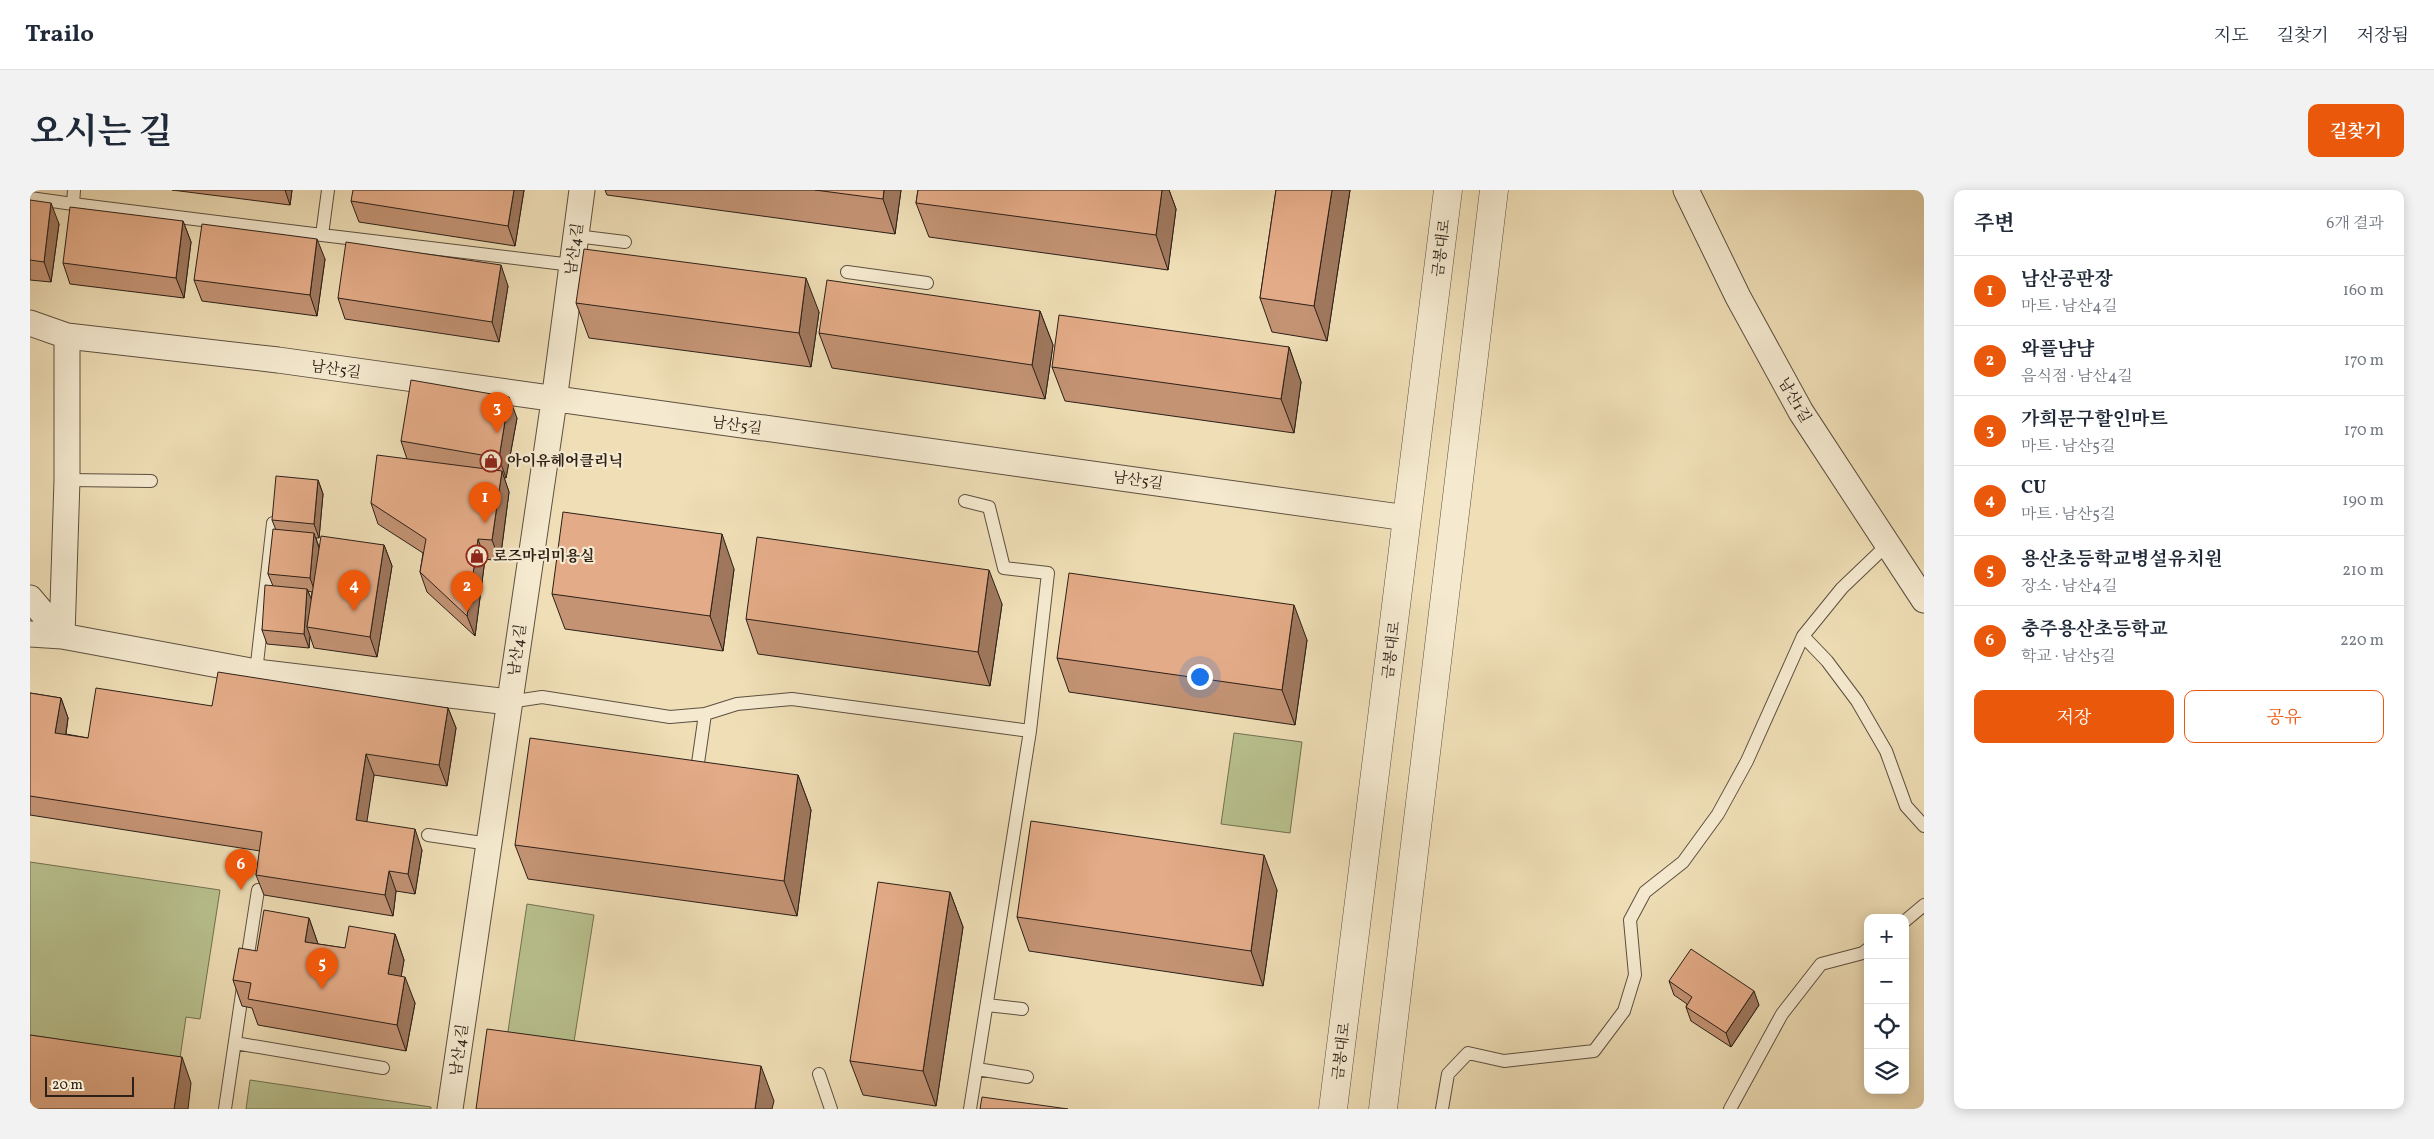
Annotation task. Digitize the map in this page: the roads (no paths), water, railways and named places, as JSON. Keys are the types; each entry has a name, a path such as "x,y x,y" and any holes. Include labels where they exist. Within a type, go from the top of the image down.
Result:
{"street":[{"name":"남산4길","path":"450,1109 554,400 582,190"},
{"name":"금봉대로","path":"1333,1109 1448,190"},
{"path":"1383,1109 1494,190"},
{"name":"남산1길","path":"1686,190 1738,297 1801,412 1924,600"},
{"name":"남산5길","path":"30,323 67,336 278,360 1407,518"},
{"path":"62,636 67,480 67,336"},
{"path":"30,598 62,636"},
{"path":"30,634 62,636 256,672 510,702"}],"lane":[{"path":"73,204 74,190"},
{"path":"322,235 328,190"},
{"path":"30,198 572,266"},
{"path":"576,236 625,242"},
{"path":"847,272 926,283"},
{"path":"67,480 150,481"},
{"path":"965,501 989,507 1004,568 1048,573 1030,731 970,1109"},
{"path":"256,672 273,523"},
{"path":"1442,1109 1448,1074 1468,1053 1504,1062 1594,1051 1624,1010 1636,975 1630,920 1645,892 1684,862 1718,814 1747,761 1803,636 1842,588 1887,545"},
{"path":"1803,636 1827,661 1857,701 1886,751 1906,806 1924,826"},
{"path":"510,702 542,697 670,717 705,714 738,704 792,699 1030,731"},
{"path":"698,763 705,714"},
{"path":"428,835 489,844"},
{"path":"225,1109 258,890"},
{"path":"1909,918 1924,905"},
{"path":"1730,1109 1782,1014 1821,964 1864,952"},
{"path":"987,1005 1022,1009"},
{"path":"235,1042 383,1068"},
{"path":"977,1069 1028,1077"},
{"path":"819,1074 831,1109"}],"place":[{"name":"가희문구할인마트","path":"497,433"},
{"name":"아이유헤어클리닉","path":"491,461"},
{"name":"남산공판장","path":"485,523"},
{"name":"로즈마리미용실","path":"477,556"},
{"name":"CU","path":"354,611"},
{"name":"와플냠냠","path":"467,612"},
{"name":"충주용산초등학교","path":"241,890"},
{"name":"용산초등학교병설유치원","path":"322,989"}]}
